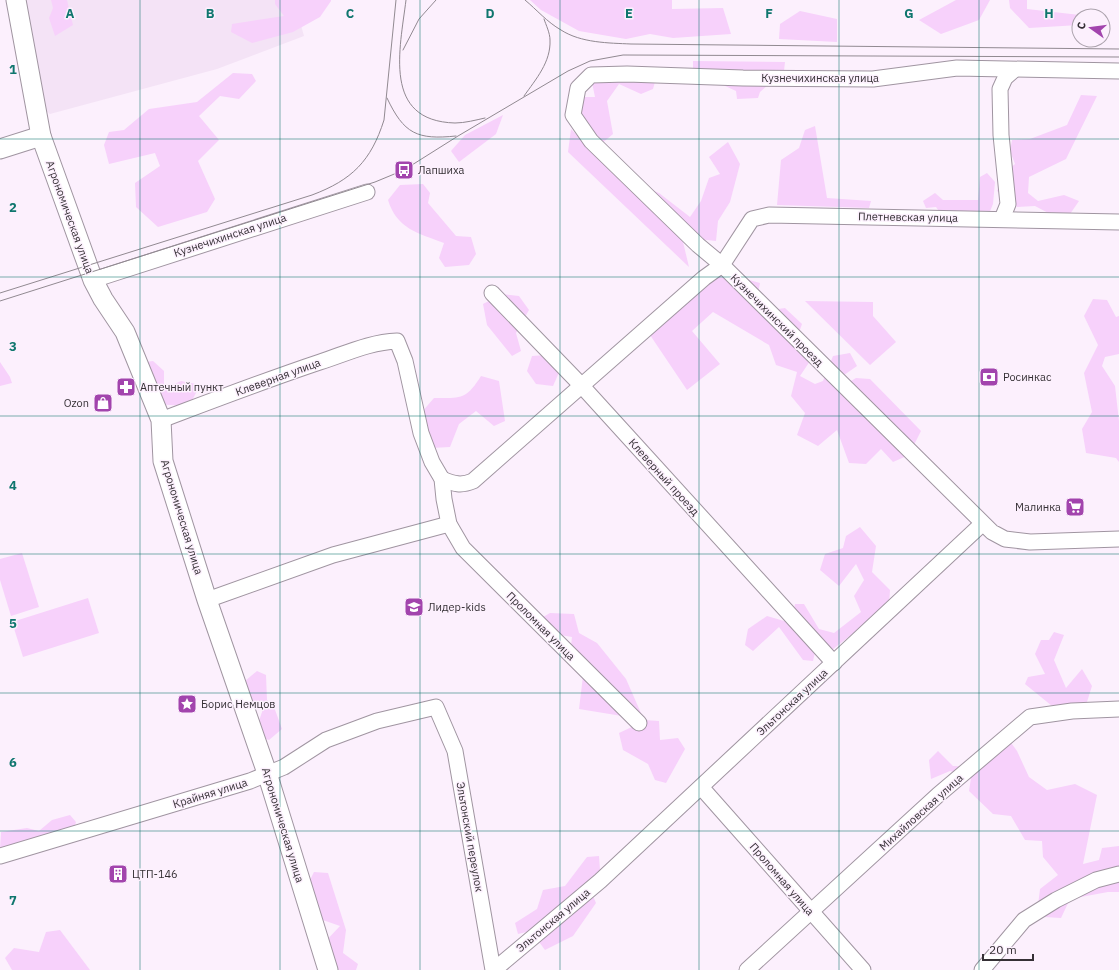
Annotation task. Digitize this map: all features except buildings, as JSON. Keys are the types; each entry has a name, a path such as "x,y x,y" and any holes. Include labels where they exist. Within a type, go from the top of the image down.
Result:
{"street":[{"name":"Агрономическая улица","path":"16,0 41,136 93,280 103,299 125,332 161,420 163,461 207,600 267,773 328,970"},
{"name":"Кузнечихинская улица","path":"573,115 578,88 591,75 627,74 743,78 873,79 957,68 1119,71"},
{"path":"1002,219 1008,204 1000,135 1000,90 1005,78 1014,70"},
{"name":"Кузнечихинский проезд","path":"573,115 591,141 698,245 722,265 982,524"},
{"path":"0,149 41,136"},
{"name":"Кузнечихинская улица","path":"93,280 367,192"},
{"name":"Плетневская улица","path":"442,479 458,485 463,485 473,481 581,385 722,265 752,219 769,215 1119,222"},
{"name":"Клеверный проезд","path":"492,293 581,385 834,663"},
{"name":"Клеверная улица","path":"161,420 283,374 381,342 397,342"},
{"name":"Проломная улица","path":"397,342 405,361 421,432 432,462 442,479 449,524 463,548 639,723"},
{"path":"207,600 334,555 449,524"},
{"path":"982,524 992,532 1006,539 1030,542 1119,539"},
{"name":"Эльтонская улица","path":"493,970 600,881 982,524"},
{"name":"Крайняя улица","path":"0,856 250,781 284,767 326,740 377,721 436,707"},
{"name":"Эльтонский переулок","path":"436,707 455,751 493,970"},
{"name":"Михайловская улица","path":"747,970 938,795 1030,717 1072,711 1119,709"},
{"name":"Проломная улица","path":"702,787 810,912 863,970"},
{"path":"982,970 1024,920 1056,900 1096,880 1119,874"}],"shaded area":[{"path":"24,0 294,0 304,36 217,69 50,114 46,111"},
{"path":"51,0 67,0 73,25 55,36 49,18 53,8"},
{"path":"275,0 331,1 320,17 293,32 252,43 231,32 232,24 284,16 275,4"},
{"path":"530,0 672,0 672,9 723,8 731,34 673,38 650,34 626,39 579,31 541,10"},
{"path":"956,0 990,0 979,20 941,34 919,20"},
{"path":"1009,0 1027,0 1027,9 1071,14 1071,25 1029,28 1010,8"},
{"path":"800,11 837,19 837,42 779,39 780,24"},
{"path":"693,61 785,62 784,71 760,92 758,98 737,99 736,91 693,71"},
{"path":"233,73 252,74 256,81 239,99 220,96 199,116 219,140 198,161 215,199 207,212 158,227 136,207 135,183 160,166 155,153 109,164 104,145 109,132 124,130 149,109 197,102"},
{"path":"590,73 656,78 653,89 641,94 619,84 607,101 613,134 601,144 579,122 574,97 595,97"},
{"path":"1081,95 1097,96 1066,159 1029,177 1028,193 1038,201 1064,195 1079,201 1068,217 1054,216 1035,206 1017,207 997,191 1004,173 1015,164 1010,151 1012,140 1030,139 1067,125"},
{"path":"503,115 496,134 459,162 451,151 465,135"},
{"path":"815,126 827,198 871,201 869,208 777,205 781,160 799,148 805,130"},
{"path":"571,129 614,175 659,193 690,217 701,201 709,178 720,174 709,157 728,142 740,164 730,202 718,221 716,241 698,239 683,242 689,267 568,152"},
{"path":"987,173 995,182 993,204 986,221 948,224 936,207 926,208 923,201 935,193 943,200 978,200 980,177"},
{"path":"423,184 430,193 428,203 456,236 471,237 476,254 469,265 445,267 439,258 444,243 410,229 397,218 392,210 388,200 400,185"},
{"path":"713,277 742,278 760,283 756,304 765,311 785,308 802,324 796,341 812,358 800,376 815,384 823,381 833,356 850,353 857,366 834,382 841,387 856,378 870,379 921,431 909,455 893,462 881,449 866,464 849,463 837,430 818,446 797,435 805,413 791,396 797,372 776,365 769,345 713,312 692,331 720,364 687,390 648,332"},
{"path":"502,294 519,296 529,310 516,333 521,351 512,356 487,325 483,304"},
{"path":"1093,299 1107,300 1116,317 1119,316 1119,354 1105,357 1102,366 1115,386 1119,421 1119,462 1116,458 1086,453 1082,429 1092,412 1084,373 1098,345 1084,316"},
{"path":"805,301 873,302 873,316 896,342 870,365"},
{"path":"547,355 561,368 553,386 536,384 527,371 532,356"},
{"path":"153,361 164,371 164,389 181,381 196,384 197,391 189,406 152,404 146,362"},
{"path":"0,362 10,377 12,383 0,386"},
{"path":"481,376 499,381 505,421 494,426 476,411 459,424 450,447 432,448 415,420 434,398 451,398 467,394"},
{"path":"860,527 876,546 872,572 890,590 889,605 832,650 816,648 813,661 803,660 779,627 753,651 745,645 748,629 767,616 791,623 795,604 804,604 819,629 834,633 861,612 854,596 864,580 856,564 839,586 820,570 825,554 843,548 846,536"},
{"path":"22,553 39,607 11,616 0,580 0,559"},
{"path":"88,598 99,633 23,657 12,622"},
{"path":"550,613 574,614 579,633 597,643 626,679 644,720 659,721 660,740 678,738 685,749 666,783 655,780 648,764 623,750 619,733 636,725 628,717 579,709 583,676 569,662 572,637 536,631 531,624"},
{"path":"1054,632 1064,635 1054,660 1066,688 1082,669 1092,686 1086,705 1057,710 1025,684 1028,677 1045,674 1035,654 1041,640 1049,640"},
{"path":"257,671 266,675 267,700 274,707 282,729 269,740 260,737 258,724 264,706 251,704 245,681"},
{"path":"1004,733 1017,751 1029,777 1047,790 1075,784 1097,795 1083,864 1099,860 1102,848 1119,846 1119,892 1108,892 1070,899 1061,918 1044,917 1038,905 1040,889 1058,875 1043,857 1042,841 1025,840 1011,816 993,814 969,791 971,778 950,771 931,779 929,760 938,751 953,766 980,767"},
{"path":"70,815 76,822 73,832 50,838 39,836 26,846 0,849 1,832 27,828 39,831 52,820"},
{"path":"599,856 600,870 588,885 596,903 573,936 545,950 531,931 518,934 515,923 537,909 543,890 565,886 587,857"},
{"path":"314,872 328,873 346,930 343,953 358,964 356,970 332,970 324,943 340,926 317,918 307,886"},
{"path":"60,930 90,970 12,970 5,958 14,948 39,952 46,932"}],"tram line":[{"path":"0,293 312,195 338,183 349,175 366,158 373,147 384,120 396,0"},
{"path":"406,0 400,60 401,79 406,96 416,110 432,119 455,123 485,118"},
{"path":"403,50 419,19 436,0"},
{"path":"525,0 561,30 577,38 604,43 1119,49"},
{"path":"524,96 538,77 548,56 550,37 544,19"},
{"path":"0,301 375,182 404,170 458,136 568,71 590,61 623,55 1119,57"},
{"path":"387,98 399,120 413,132 431,137 456,136"}],"place":[{"name":"Лапшиха","path":"404,170"},
{"name":"Росинкас","path":"989,377"},
{"name":"Аптечный пункт","path":"126,387"},
{"name":"Ozon","path":"103,403"},
{"name":"Малинка","path":"1075,507"},
{"name":"Лидер-kids","path":"414,607"},
{"name":"Борис Немцов","path":"187,704"},
{"name":"ЦТП-146","path":"118,874"}]}
